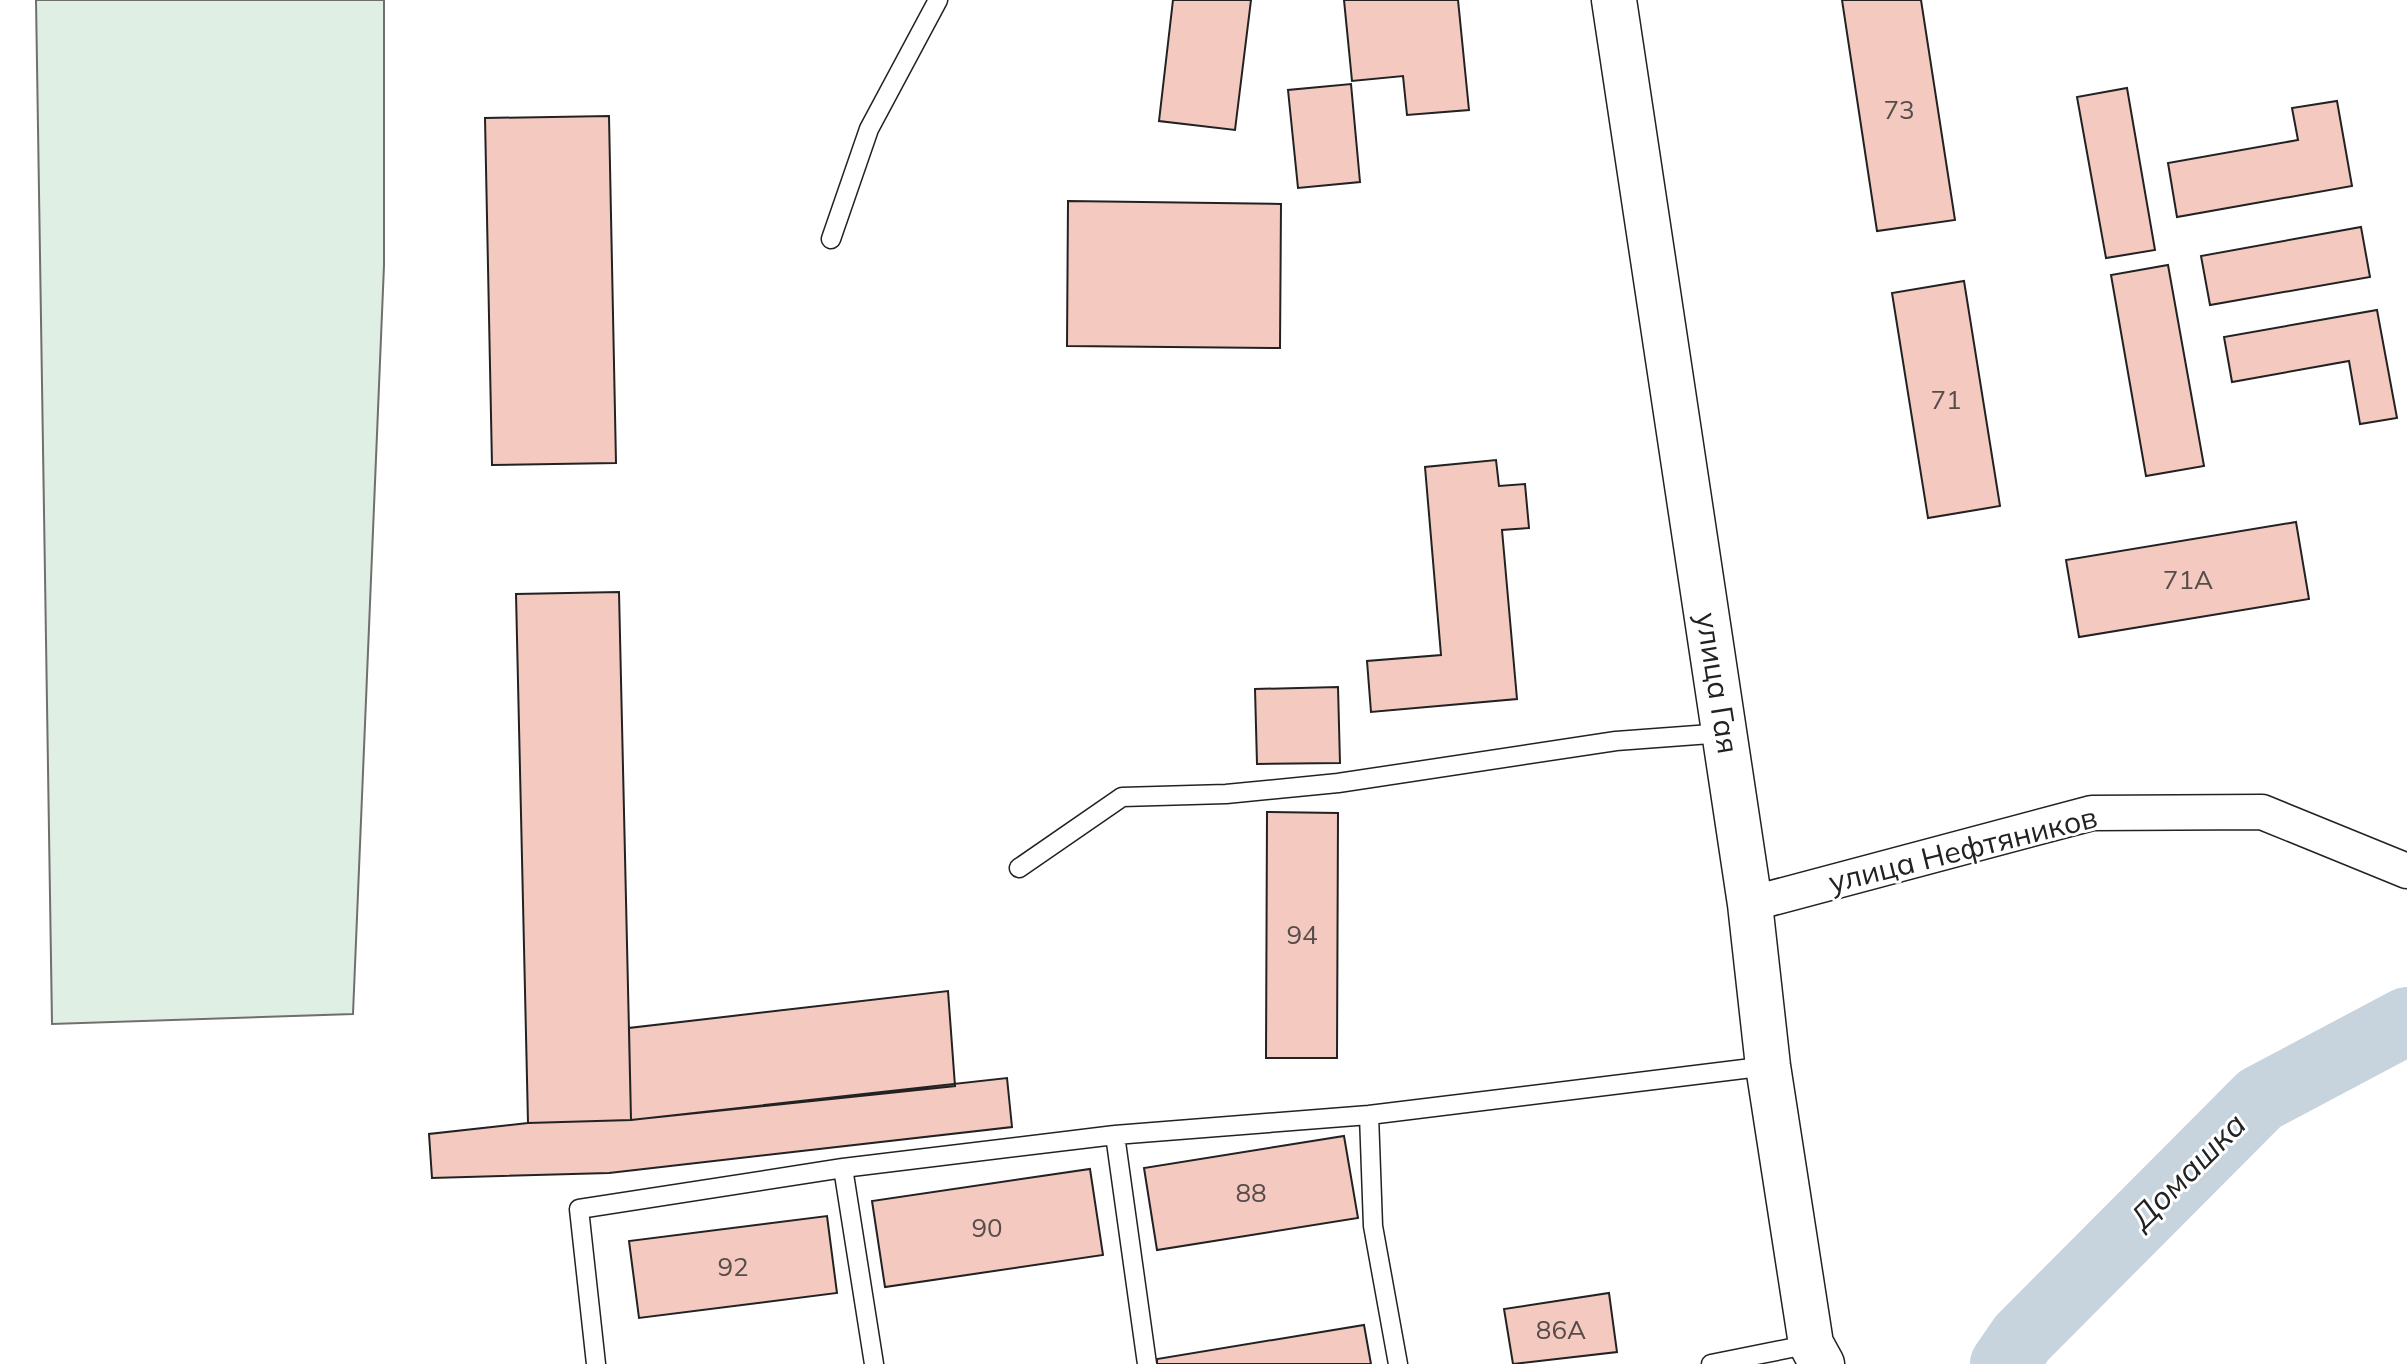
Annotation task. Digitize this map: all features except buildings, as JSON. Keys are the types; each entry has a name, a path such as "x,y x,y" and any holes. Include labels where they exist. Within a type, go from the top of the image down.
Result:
{"main road":[{"name":"улица Гая","path":"1614,0 1750,904 1768,1066 1816,1354"}],"street":[{"name":"улица Нефтяников","path":"1750,904 2092,813 2262,812 2407,871"}],"lane":[{"path":"831,239 869,129 938,0"},
{"path":"1019,868 1122,797 1226,794 1338,783 1616,741 1724,733"},
{"path":"596,1364 579,1209 843,1168 1115,1135 1369,1115 1768,1066"},
{"path":"1369,1115 1373,1226 1398,1364"},
{"path":"1115,1135 1147,1364"},
{"path":"843,1168 874,1364"},
{"path":"1711,1364 1816,1354"}],"green space":[{"path":"36,0 384,0 384,265 353,1014 52,1024"}],"waterway":[{"name":"Домашка","path":"2004,1364 2022,1338 2260,1099 2407,1021"}]}
